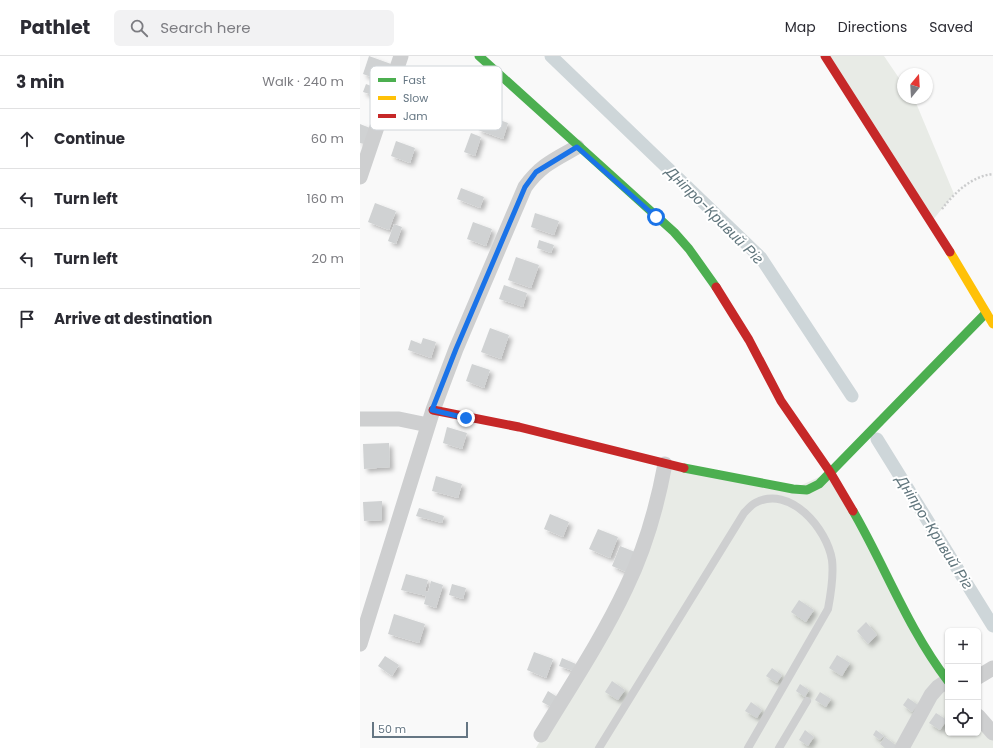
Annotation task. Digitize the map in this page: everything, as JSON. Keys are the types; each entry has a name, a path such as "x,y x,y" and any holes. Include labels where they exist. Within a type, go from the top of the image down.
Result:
{"street":[{"path":"398,66 401,56"},
{"path":"479,56 490,66"},
{"path":"826,56 932,221 993,324"},
{"path":"502,77 577,147 674,232 708,274 749,340 781,401 830,472 867,535 910,620 938,668 945,677"},
{"path":"360,177 376,130"},
{"path":"360,644 430,417 456,349 525,187 536,172 577,147"},
{"path":"360,419 430,417 519,427 665,464 792,489 807,490 819,484 986,313"},
{"path":"540,735 602,634 626,588 640,556 652,520 665,464"},
{"path":"981,676 993,668"},
{"path":"902,748 931,694 945,683"},
{"path":"981,720 993,734"}],"lane":[{"path":"599,748 744,513 755,503 771,498 785,501 799,507 814,522 826,539 832,561 832,586 828,609 748,748"},
{"path":"779,748 807,701"}],"path":[{"path":"932,221 954,194 980,178 993,174"}],"shaded area":[{"path":"825,56 884,56 897,75 897,104 916,104 954,194 932,221"},
{"path":"665,464 793,489 830,472 945,676 945,736 981,736 981,719 993,733 993,748 536,748 626,588"}],"building":[{"path":"369,56 391,64 390,66 370,66 370,77 363,74"},
{"path":"366,84 370,86 370,94 363,92"},
{"path":"502,121 508,123 503,139 478,130 502,130"},
{"path":"360,124 370,128 364,144 360,143"},
{"path":"471,133 481,137 475,156 464,152"},
{"path":"396,141 415,148 410,163 391,156"},
{"path":"461,188 484,197 480,208 457,199"},
{"path":"375,203 396,211 389,230 368,222"},
{"path":"535,213 559,221 554,235 531,227"},
{"path":"473,222 492,229 486,246 467,239"},
{"path":"394,224 402,227 396,244 388,241"},
{"path":"539,240 554,245 551,253 537,248"},
{"path":"516,257 539,265 531,288 508,280"},
{"path":"504,285 527,293 523,307 499,299"},
{"path":"490,328 509,335 501,359 481,352"},
{"path":"423,338 436,342 431,358 408,350 411,340 421,344"},
{"path":"472,364 490,370 484,388 466,381"},
{"path":"447,427 467,433 462,449 443,443"},
{"path":"389,443 390,467 364,469 363,444"},
{"path":"436,476 462,484 458,498 432,491"},
{"path":"382,501 382,520 364,521 363,502"},
{"path":"419,508 444,516 442,523 416,516"},
{"path":"550,514 569,522 563,537 544,529"},
{"path":"598,529 618,537 610,558 589,549"},
{"path":"620,546 635,552 626,572 612,566"},
{"path":"406,574 428,580 425,591 428,592 431,581 443,585 436,608 424,604 426,596 401,590"},
{"path":"452,584 466,588 463,599 449,595"},
{"path":"799,600 814,610 806,622 791,612"},
{"path":"394,614 425,624 419,643 388,634"},
{"path":"866,622 877,635 868,644 857,631"},
{"path":"534,652 553,659 546,678 527,670"},
{"path":"837,655 850,663 842,676 829,668"},
{"path":"385,656 399,665 392,676 378,666"},
{"path":"562,658 576,664 573,671 559,666"},
{"path":"772,668 782,675 777,683 766,676"},
{"path":"612,681 625,690 618,700 605,692"},
{"path":"800,684 809,690 805,697 796,691"},
{"path":"548,691 559,698 553,708 542,702"},
{"path":"820,692 831,699 826,707 815,700"},
{"path":"908,698 918,705 912,712 903,705"},
{"path":"751,702 762,710 757,718 745,711"},
{"path":"936,713 945,719 945,723 940,730 929,723"},
{"path":"805,730 814,737 808,746 799,740"},
{"path":"876,730 884,736 880,740 873,735"},
{"path":"885,737 897,746 896,748 885,748 880,744"}],"waterway":[{"name":"Дніпро-Кривий Ріг","path":"551,56 761,258 852,396"},
{"name":"Дніпро-Кривий Ріг","path":"877,439 993,626"}],"traffic: fast":[{"path":"479,56 490,66"},
{"path":"502,77 674,232 689,249 716,287"},
{"path":"684,468 793,489 807,490 819,484 986,313"},
{"path":"853,511 909,619 945,677"}],"traffic: slow":[{"path":"950,252 993,324"}],"traffic: jam":[{"path":"825,56 950,252"},
{"path":"716,287 749,340 781,401 830,472 853,511"},
{"path":"433,410 519,427 684,468"}],"route":[{"path":"466,418 432,410 456,349 525,187 536,172 550,162 577,147 656,217"}]}
